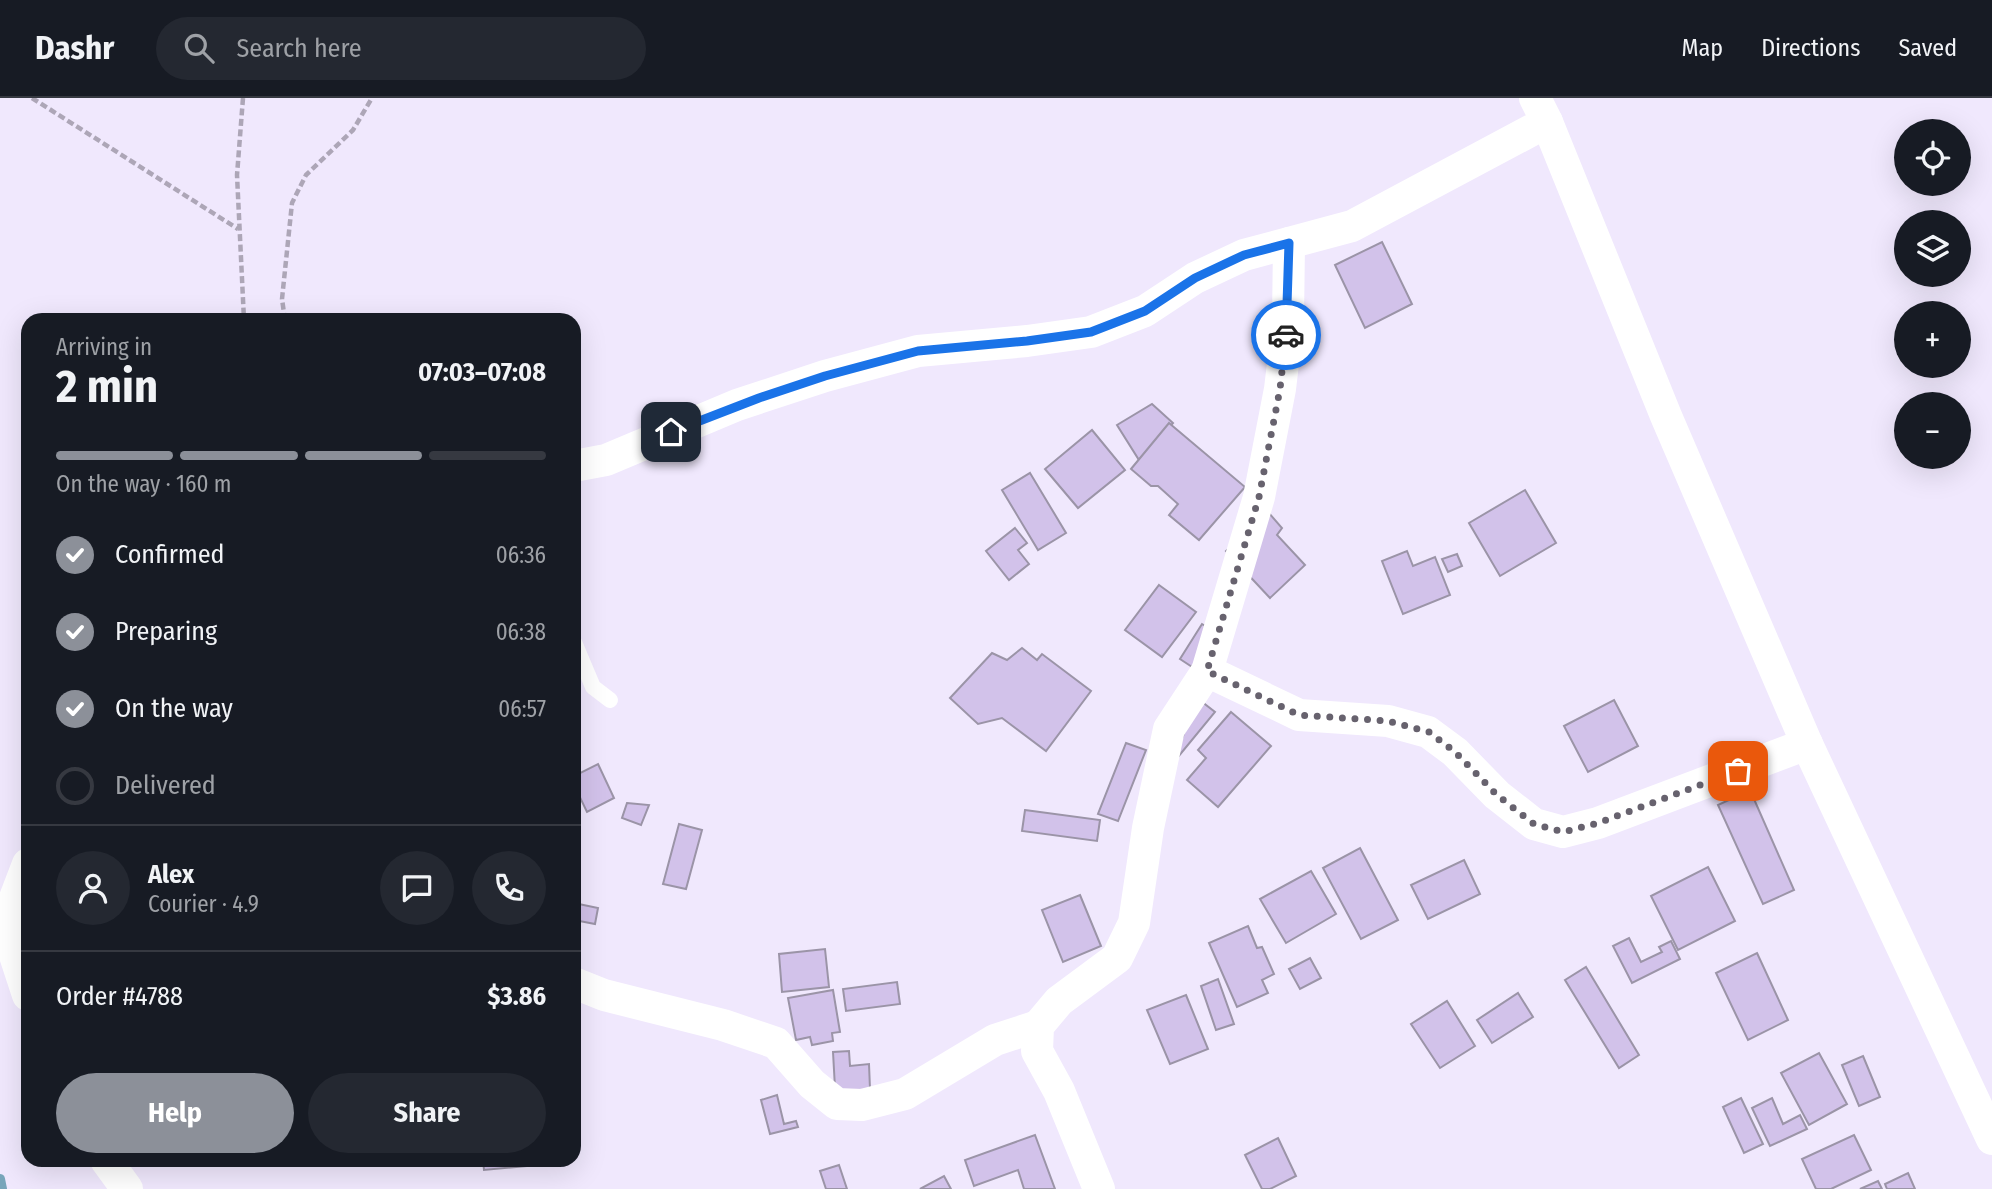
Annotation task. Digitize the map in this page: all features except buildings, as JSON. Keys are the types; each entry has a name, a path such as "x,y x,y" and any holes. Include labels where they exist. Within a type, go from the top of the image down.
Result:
{"street":[{"path":"581,465 606,460 762,397 825,376 918,351 1091,332 1145,311 1195,278 1244,255 1352,226 1541,110 1666,416 1807,744 1992,1139"},
{"path":"581,986 604,995 723,1025 776,1043 812,1084 837,1104 862,1105 905,1094 995,1040 1038,1027 1059,1001 1117,958 1134,923 1148,828 1169,729 1207,671 1259,497 1275,416 1288,321 1289,243"},
{"path":"1207,671 1299,715 1388,721 1429,732 1455,752 1497,795 1534,824 1563,832 1598,823 1807,744"},
{"path":"21,882 7,931 21,974"},
{"path":"1038,1027 1037,1051 1059,1091 1099,1189"},
{"path":"111,1167 127,1189"}],"lane":[{"path":"581,659 593,687 610,700"}],"path":[{"path":"32,98 238,229"},
{"path":"243,98 237,175 244,313"},
{"path":"284,313 282,299 292,203 306,175 353,130 372,98"}],"waterway":[{"path":"0,1179 2,1189"}],"way so far":[{"path":"1286,335 1280,389 1259,497 1207,671 1299,715 1388,721 1429,732 1455,752 1497,795 1534,824 1563,832 1598,823 1738,771"}],"route":[{"path":"671,432 737,405 825,376 918,351 1091,332 1145,311 1195,278 1244,255 1289,243 1286,335"}]}
